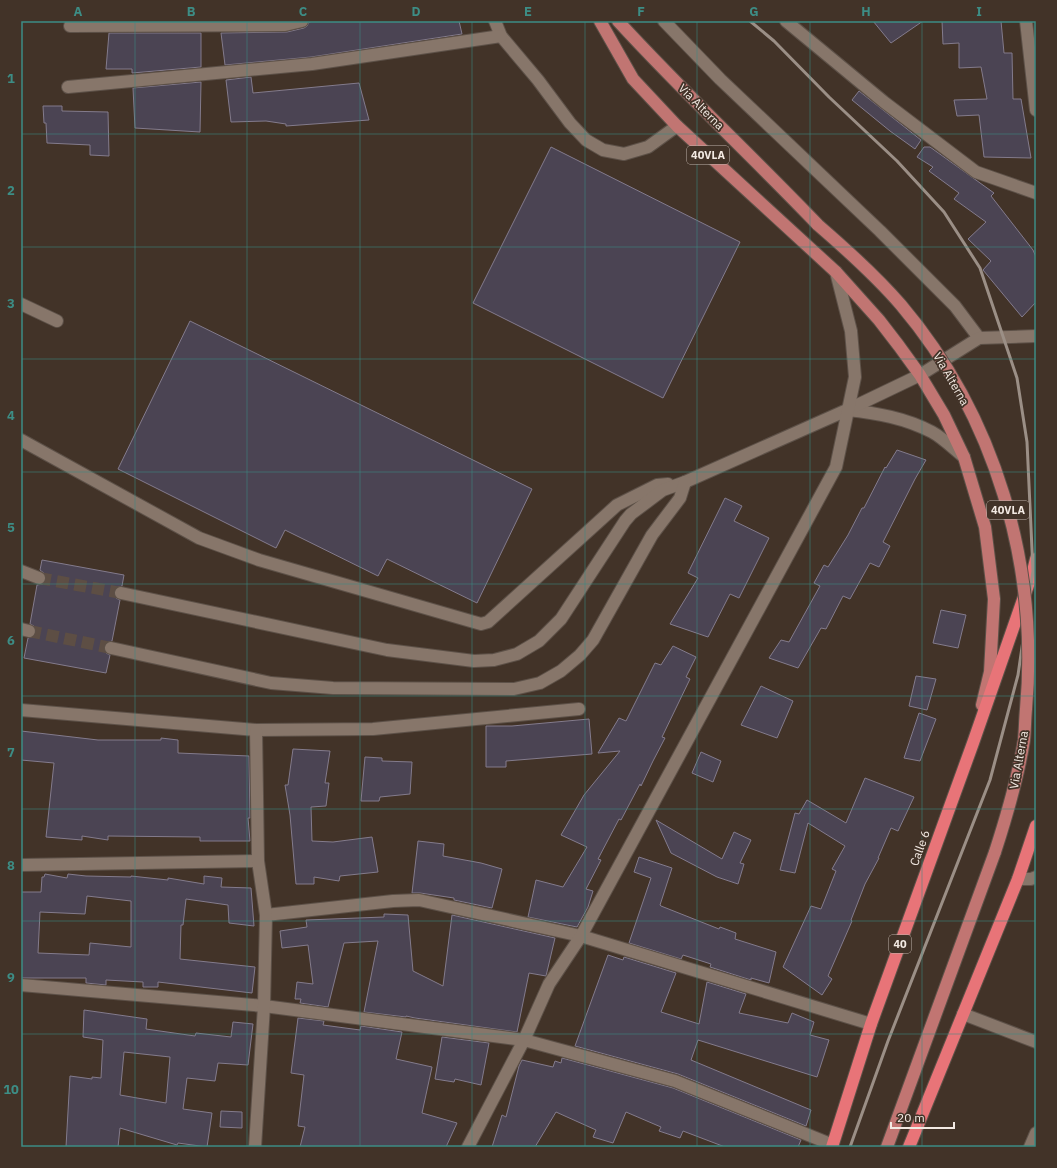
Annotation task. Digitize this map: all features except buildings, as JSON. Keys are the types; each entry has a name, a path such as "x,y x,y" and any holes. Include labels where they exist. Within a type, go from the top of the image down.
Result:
{"highway":[{"name":"Calle 6","path":"832,1146 871,1024 973,743 1036,559"},
{"path":"909,1147 1018,879 1036,826"}],"main road":[{"name":"Via Alterna","path":"600,21 633,79 677,126 836,272 879,320 920,375 944,415 964,457 985,526 994,599 990,672 973,743"},
{"name":"Via Alterna","path":"618,21 652,58 772,176 818,225 862,263 901,306 936,352 966,402 990,454 1008,509 1021,566 1028,624 1029,682 1024,740 1012,797 995,852 887,1147"}],"street":[{"path":"70,26 285,25 302,21"},
{"path":"495,21 501,36 538,80 570,123 586,140 603,150 624,154 648,147 677,126"},
{"path":"664,21 720,79 874,225 955,306 979,338"},
{"path":"786,21 884,102 976,172 1036,193"},
{"path":"1026,21 1036,110"},
{"path":"68,87 312,64 501,36"},
{"path":"468,1147 524,1040 549,984 581,936 836,467 855,377 851,331 836,272"},
{"path":"21,304 57,321"},
{"path":"121,593 388,650 474,661 494,660 516,654 539,641 561,619 631,514 664,490 847,410 920,375 979,338 1036,336"},
{"path":"847,410 877,413 903,420 933,432 964,457"},
{"path":"21,440 200,538 259,560 481,624 488,622 617,505 657,485 685,482"},
{"path":"111,648 271,683 333,688 514,689 540,684 561,671 580,655 593,640 652,535 680,498 685,482"},
{"path":"21,571 39,578"},
{"path":"21,710 256,730 373,729 579,708"},
{"path":"255,1147 264,1006 266,915 258,861 256,730"},
{"path":"21,865 258,861"},
{"path":"1018,879 1031,879 1036,877"},
{"path":"266,915 393,901 419,900 581,936 871,1024"},
{"path":"21,985 264,1006 524,1040 675,1081 832,1146"},
{"path":"963,1014 1036,1042"},
{"path":"1030,1147 1036,1133"}],"tunnel":[{"path":"39,578 121,593"},
{"path":"29,631 111,648"}],"railway":[{"path":"750,21 774,41 829,97 897,161 944,212 980,268 1017,378 1027,442 1033,571 1018,675 990,780 888,1041 850,1147"}]}
